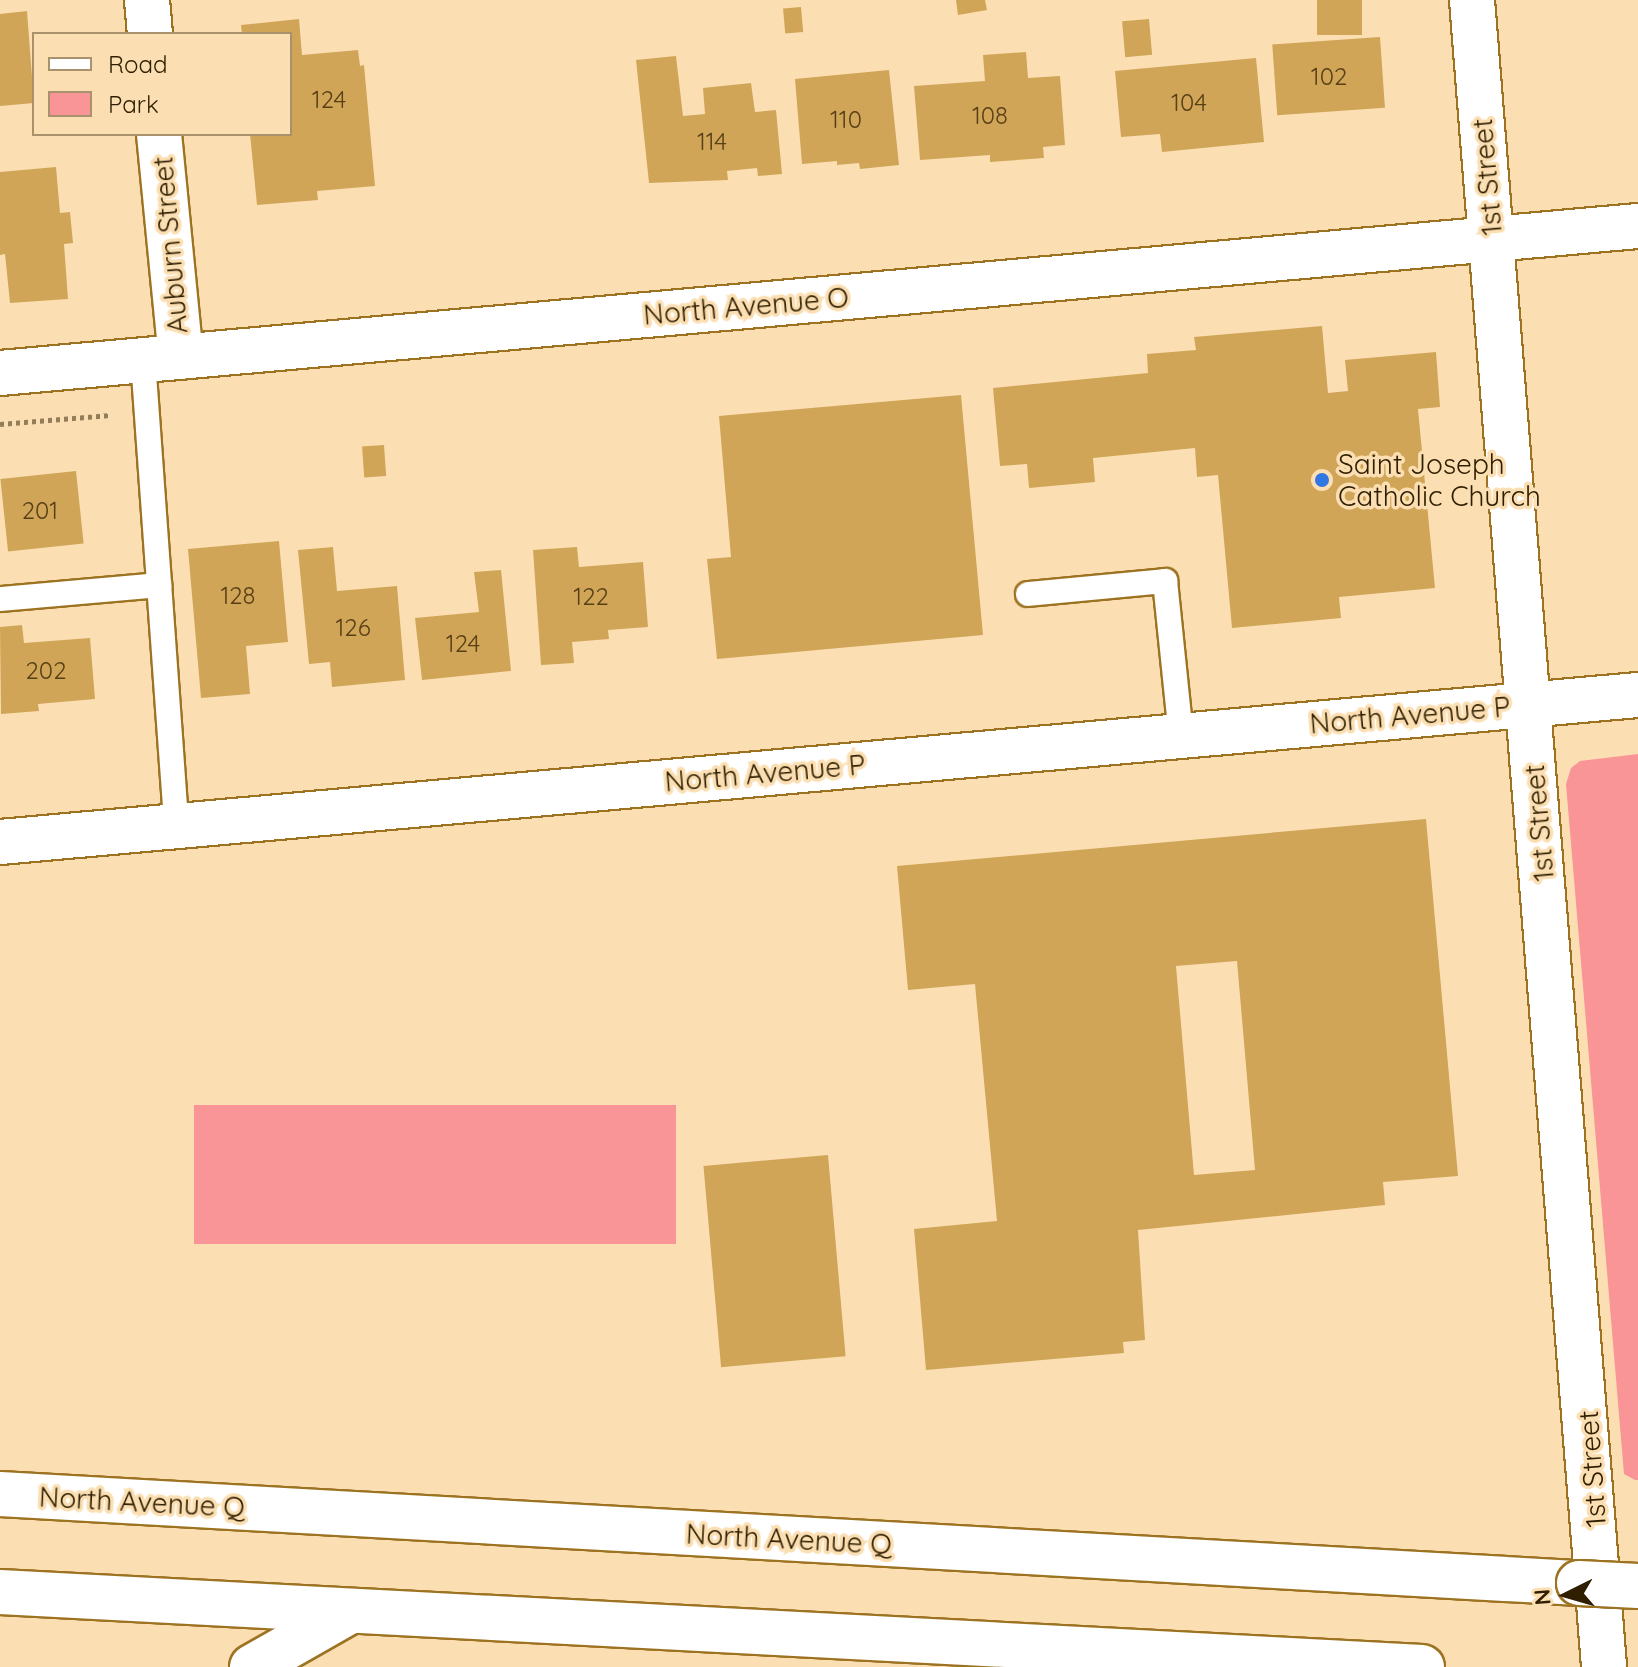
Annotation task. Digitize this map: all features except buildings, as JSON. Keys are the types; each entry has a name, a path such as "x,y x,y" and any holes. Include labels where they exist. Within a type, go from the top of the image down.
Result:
{"street":[{"path":"147,0 150,32"},
{"name":"1st Street","path":"1472,0 1605,1657"},
{"name":"Auburn Street","path":"159,136 162,358"},
{"name":"North Avenue O","path":"0,373 1638,226"},
{"name":"North Avenue P","path":"0,842 1638,695"},
{"name":"North Avenue Q","path":"0,1494 1638,1586"},
{"path":"0,1592 347,1613 1422,1667"},
{"path":"252,1667 347,1613"}],"lane":[{"path":"162,358 159,585 176,826"},
{"path":"1028,594 1165,581 1181,736"},
{"path":"0,599 159,585"}],"path":[{"path":"0,424 115,414 116,430"}],"green space":[{"path":"1638,754 1638,1480 1635,1480 1624,1474 1566,784 1571,768 1580,761"},
{"path":"194,1105 676,1105 676,1244 194,1244"}],"place":[{"name":"Saint Joseph Catholic Church","path":"1322,480"}]}
